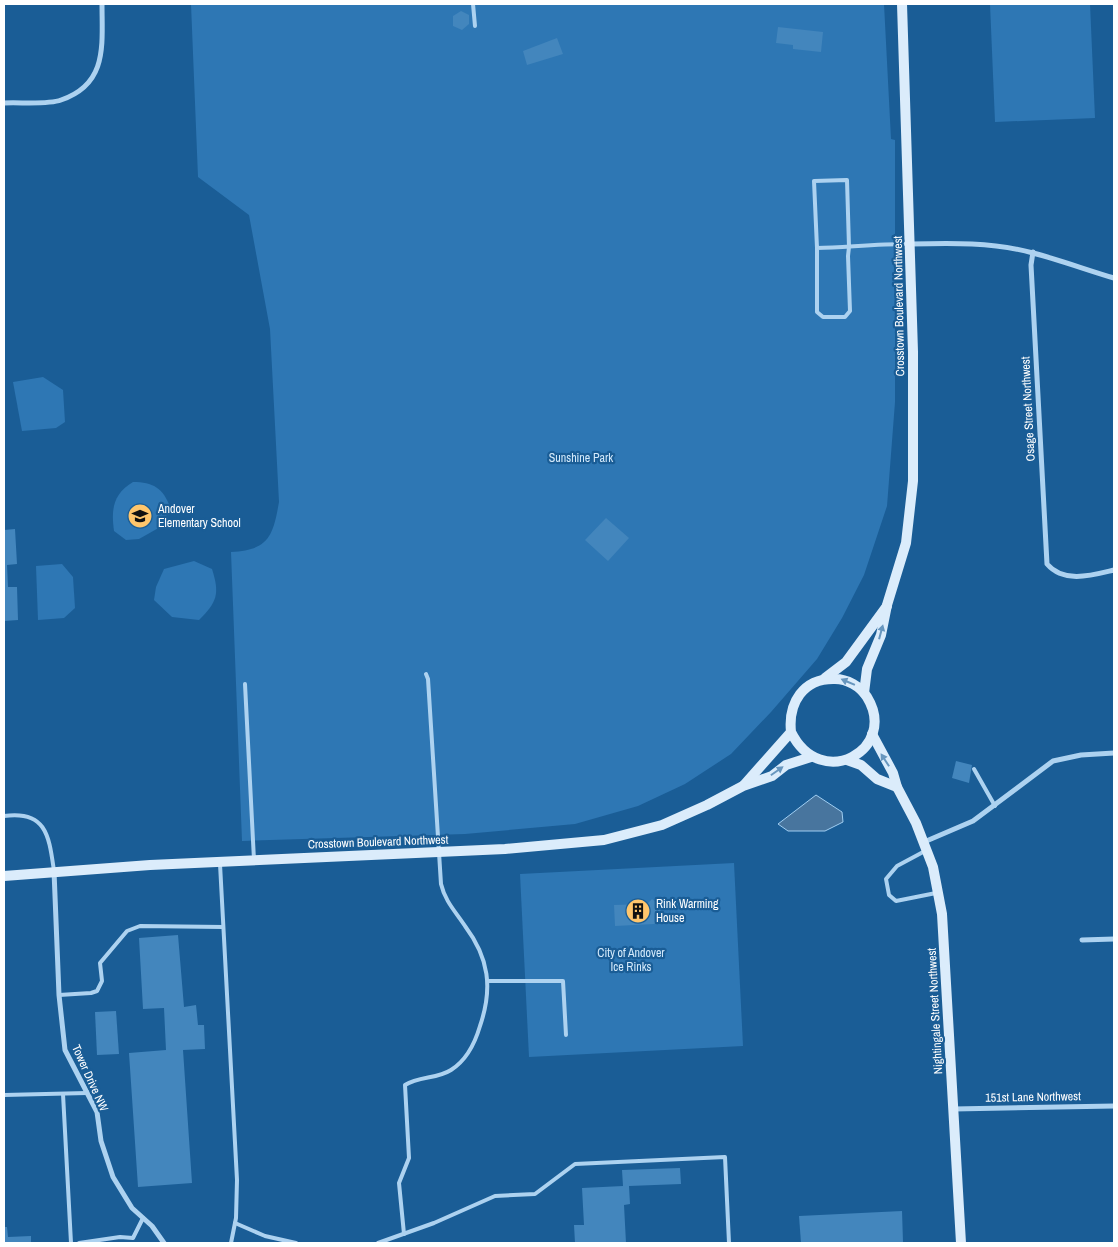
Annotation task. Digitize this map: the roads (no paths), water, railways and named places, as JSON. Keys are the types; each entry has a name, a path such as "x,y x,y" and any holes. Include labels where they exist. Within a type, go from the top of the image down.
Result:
{"street":[{"path":"4,103 60,101 82,90 96,75 100,62 102,4"},
{"name":"Crosstown Boulevard Northwest","path":"864,692 867,669 881,635 887,605 906,543 913,481 910,244 902,4"},
{"path":"910,244 971,244 1033,252 1114,278"},
{"name":"Osage Street Northwest","path":"1033,252 1031,265 1047,564 1057,572 1068,577 1114,570"},
{"name":"Crosstown Boulevard Northwest","path":"743,786 791,732 790,718 797,698 812,683 825,678 846,662 887,605"},
{"path":"791,732 798,745 811,757 820,761 834,763 847,760 859,753 868,743 872,734 875,717 871,704 864,692 853,683 840,679 825,678"},
{"name":"Nightingale Street Northwest","path":"872,734 893,773 896,787 925,846 933,868 942,914 960,1243"},
{"path":"925,846 964,826 995,806 1028,778 1053,761 1081,755 1114,753"},
{"name":"Crosstown Boulevard Northwest","path":"4,876 54,871 574,844 631,834 689,814 743,786 772,776 786,765 811,757"},
{"path":"847,760 861,764 877,779 896,787"},
{"name":"Tower Drive NW","path":"54,871 59,995 65,1050 97,1112 101,1141 113,1177 132,1208 164,1243"},
{"path":"1082,940 1114,939"},
{"name":"151st Lane Northwest","path":"953,1109 1114,1106"}],"lane":[{"path":"473,4 474,26"},
{"path":"847,180 850,312 845,317 823,317 817,312 817,248 814,181 847,180"},
{"path":"817,248 849,247 867,244 910,244"},
{"path":"404,1234 399,1183 409,1158 405,1085 413,1080 440,1076 453,1069 471,1051 482,1020 488,981 486,964 476,944 444,894 426,674"},
{"path":"245,684 254,860"},
{"path":"974,769 995,806"},
{"path":"4,816 16,814 29,816 39,822 50,840 54,871"},
{"path":"925,846 896,866 886,880 889,895 896,901 938,892"},
{"path":"220,862 237,1180 235,1223 231,1243"},
{"path":"59,995 91,993 97,990 102,981 100,963 126,931 140,926 223,927"},
{"path":"488,981 563,981 566,1035"},
{"path":"4,1095 87,1093"},
{"path":"63,1094 71,1243"},
{"path":"378,1243 495,1196 535,1194 575,1164 725,1157 729,1243"},
{"path":"78,1243 120,1237 133,1238 143,1218"},
{"path":"235,1223 265,1236 296,1243"}],"place":[{"name":"Andover Elementary School","path":"140,516"},
{"name":"Rink Warming House","path":"638,911"}],"park label":[{"name":"Sunshine Park","path":"581,458"},
{"name":"City of Andover Ice Rinks","path":"631,960"}]}
